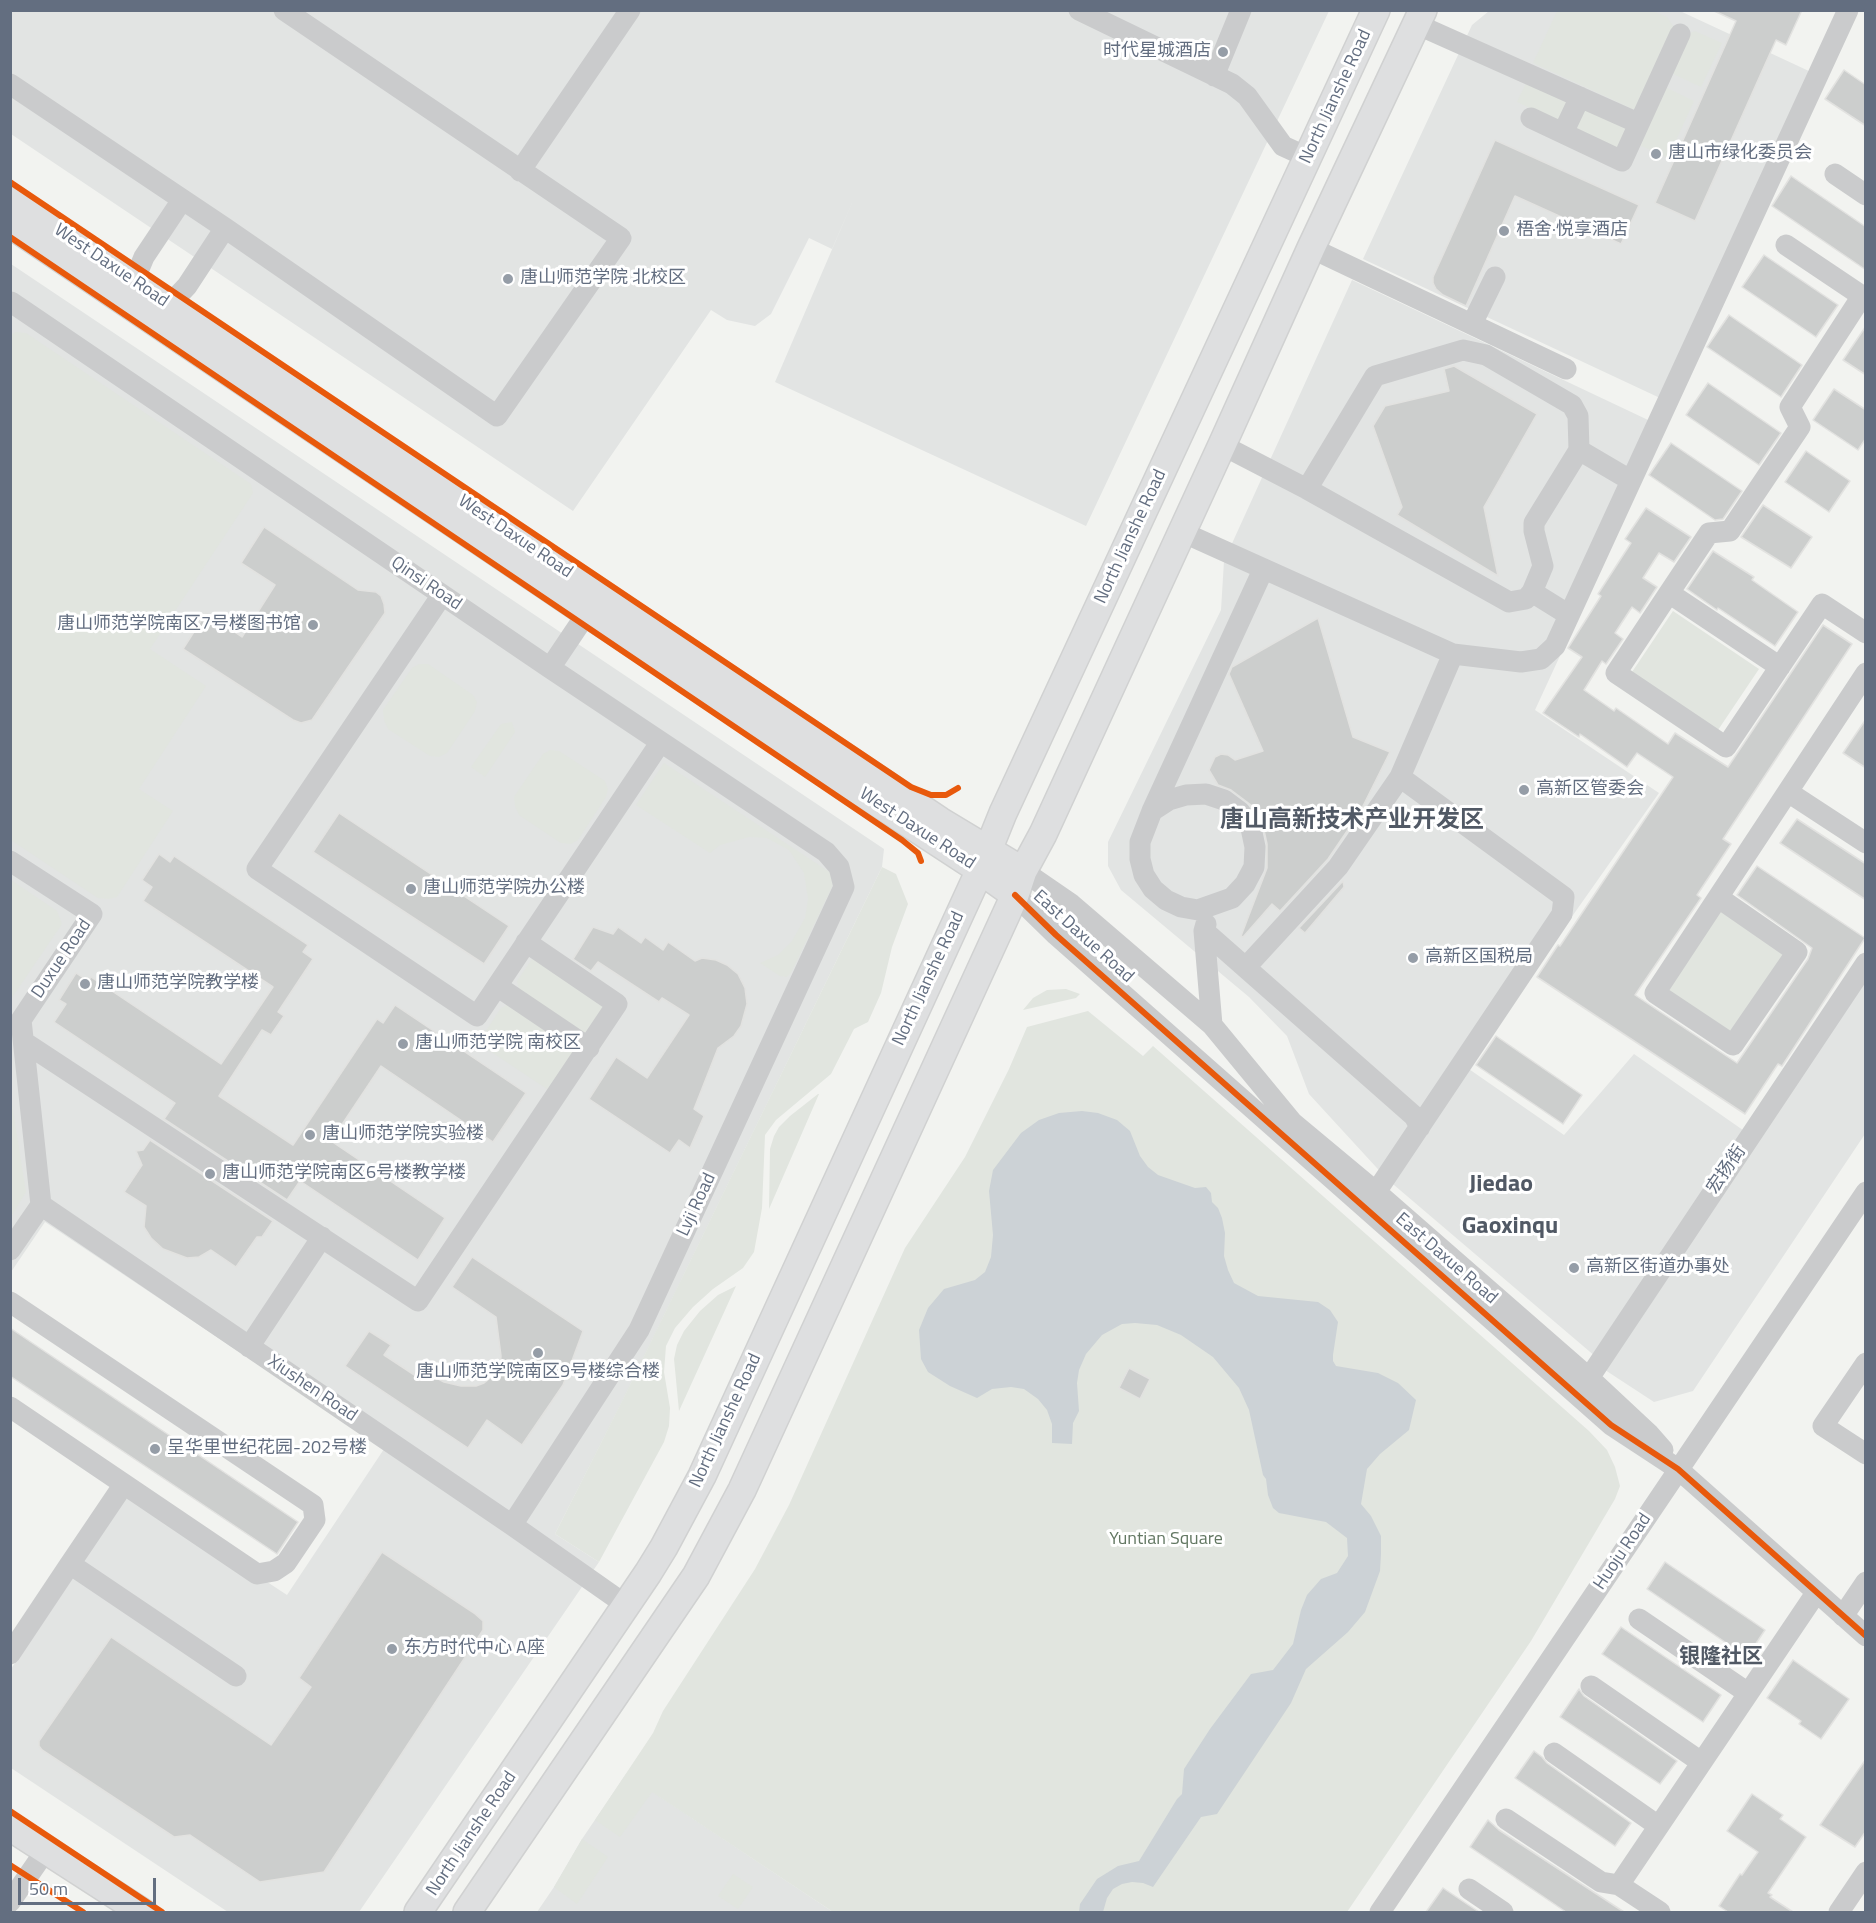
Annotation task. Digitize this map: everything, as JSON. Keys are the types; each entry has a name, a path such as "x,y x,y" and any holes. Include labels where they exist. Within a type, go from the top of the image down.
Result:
{"main road":[{"name":"North Jianshe Road","path":"418,1912 664,1547 702,1476 1376,10"},
{"path":"467,1912 696,1576 742,1490 1311,248 1420,17"},
{"name":"West Daxue Road","path":"10,198 940,821 984,859"},
{"name":"West Daxue Road","path":"10,224 587,613 984,859 1019,883"},
{"path":"10,1827 111,1912"},
{"path":"10,1843 42,1856 142,1912"}],"street":[{"path":"10,84 225,228 497,416 621,238 284,10"},
{"path":"520,171 630,10"},
{"path":"1079,10 1232,84 1247,96 1282,146 1307,157"},
{"path":"1214,76 1241,10"},
{"path":"1182,532 1453,654 1521,662 1541,659 1555,646 1848,10"},
{"path":"1420,17 1580,97 1638,123"},
{"path":"1531,118 1622,161 1680,34"},
{"path":"1563,133 1580,97"},
{"path":"1835,174 1866,195"},
{"path":"134,281 144,257 182,200"},
{"path":"169,305 187,286 225,228"},
{"path":"1786,245 1862,296 1790,407 1800,427 1730,531 1708,534 1616,673 1726,747 1821,604 1866,633"},
{"path":"1311,248 1566,369"},
{"path":"1472,324 1495,278"},
{"name":"Qinsi Road","path":"11,303 660,743 826,852 839,867"},
{"path":"1222,445 1307,489 1509,602 1526,598 1532,592 1544,566 1534,531 1534,523 1579,450 1578,416 1572,405 1486,355 1463,350 1376,376 1307,489"},
{"path":"1579,450 1630,480"},
{"path":"1152,811 1170,800 1186,795 1206,794 1224,800 1240,812 1251,828 1255,848 1254,867 1245,884 1232,898 1211,906 1198,910 1181,907 1166,900 1144,875 1140,858 1140,842 1152,811 1263,570"},
{"path":"1532,592 1569,615"},
{"path":"1669,593 1780,667"},
{"path":"442,595 257,869 477,1016 660,743"},
{"path":"550,668 587,613"},
{"path":"1246,967 1338,867 1400,777 1453,654"},
{"path":"1719,898 1797,952 1733,1046 1655,993 1866,673"},
{"path":"1372,1189 1562,914 1564,897 1400,777"},
{"path":"1788,792 1866,843"},
{"name":"Duxue Road","path":"10,861 92,914 21,1020 41,1205"},
{"name":"Lvji Road","path":"512,1525 639,1330 844,887 839,867"},
{"name":"East Daxue Road","path":"1019,883 1071,904 1212,1025 1292,1122 1589,1378 1649,1434 1678,1469 1866,1636"},
{"name":"East Daxue Road","path":"1019,883 1056,935 1611,1425 1678,1469"},
{"path":"1211,906 1204,931 1212,1025"},
{"path":"1204,931 1417,1121"},
{"path":"24,1042 418,1301 617,1004 526,942"},
{"name":"宏扬街","path":"1589,1378 1866,963"},
{"path":"497,986 589,1048"},
{"name":"Huoju Road","path":"1380,1912 1866,1192"},
{"path":"10,1250 41,1205"},
{"name":"Xiushen Road","path":"41,1205 626,1605"},
{"path":"249,1347 322,1237"},
{"path":"10,1302 313,1505 315,1520 286,1563 274,1571 257,1574 10,1407"},
{"path":"1866,1363 1823,1426 1866,1454"},
{"path":"10,1654 124,1484"},
{"path":"70,1564 236,1676"},
{"path":"1843,1616 1866,1582"},
{"path":"1618,1885 1816,1593"},
{"path":"1639,1619 1748,1693"},
{"path":"1591,1686 1701,1762"},
{"path":"1554,1754 1658,1825"},
{"path":"1506,1819 1601,1882 1618,1885 1660,1912"},
{"path":"10,1902 42,1856"},
{"path":"1839,1912 1866,1872"},
{"path":"1469,1889 1503,1912"}],"shaded area":[{"name":"唐山师范学院 北校区","path":"10,11 1329,11 1086,526 775,382 855,196 832,249 809,238 771,314 755,326 727,320 711,310 573,511 11,134"},
{"path":"1489,11 1680,11 1811,72 1660,398 1363,259 1472,25"},
{"name":"唐山师范学院 南校区","path":"11,264 884,849 882,867 622,1402 555,1534 599,1562 359,1912 228,1912 11,1768 11,1669 129,1491 287,1595 384,1449 45,1222 11,1272"},
{"path":"1352,280 1665,428 1535,710 1659,793 1466,1067 1564,1135 1634,1054 1750,1135 1596,1357 1387,1179 1309,1094 1287,1036 1249,997 1121,890 1108,866 1108,842 1221,610 1224,561"},
{"path":"1865,976 1865,1134 1693,1391 1654,1402 1602,1368"},
{"path":"1082,1111 1098,1113 1117,1120 1130,1131 1140,1156 1158,1175 1195,1188 1206,1187 1222,1218 1225,1233 1224,1256 1234,1283 1258,1296 1318,1302 1330,1310 1338,1322 1333,1355 1336,1366 1378,1373 1398,1383 1416,1400 1409,1430 1380,1454 1367,1469 1361,1504 1371,1516 1381,1536 1381,1554 1380,1571 1365,1612 1348,1632 1306,1669 1291,1703 1217,1814 1201,1817 1153,1887 1143,1883 1122,1884 1113,1889 1107,1898 1103,1912 1079,1912 1080,1904 1097,1879 1118,1866 1139,1861 1182,1794 1184,1769 1210,1729 1251,1674 1273,1670 1293,1644 1307,1595 1321,1579 1337,1573 1348,1556 1347,1538 1326,1522 1279,1513 1273,1508 1263,1475 1249,1410 1239,1388 1213,1357 1181,1335 1157,1325 1135,1323 1122,1324 1102,1335 1086,1354 1079,1370 1077,1383 1079,1411 1073,1423 1072,1444 1052,1443 1052,1424 1047,1410 1038,1399 1024,1389 1011,1387 992,1389 977,1398 950,1386 928,1372 921,1359 919,1330 928,1308 944,1289 975,1280 985,1272 991,1257 993,1235 989,1191 993,1170 1021,1133 1039,1120 1059,1113"},
{"path":"626,1774 833,1912 537,1912"}],"green space":[{"path":"1557,11 1653,11 1667,17 1675,29 1637,111 1533,63"},
{"path":"1695,31 1722,43 1701,87 1669,72 1686,35"},
{"path":"1527,81 1569,100 1559,122 1517,102"},
{"path":"1663,86 1694,101 1668,158 1637,144"},
{"path":"1585,107 1629,127 1619,149 1575,129"},
{"path":"16,332 26,333 251,484 253,493 150,649 206,686 139,789 173,811 117,897 109,899 98,898 11,840 10,335"},
{"path":"1673,611 1759,669 1716,733 1630,675"},
{"path":"419,664 428,664 473,695 477,702 475,711 447,753 439,757 430,756 388,729 384,720 383,710 412,668"},
{"path":"512,722 515,732 485,777 471,767 501,724"},
{"path":"550,750 559,751 605,781 608,789 606,797 578,840 571,844 561,843 519,815 515,806 514,797 543,754"},
{"path":"664,763 831,873 833,885 787,977 780,976 760,963 778,955 792,941 805,918 808,899 804,873 789,850 767,838 749,837 720,845 710,853 636,805"},
{"path":"882,867 896,874 908,904 892,947 881,993 868,1022 854,1029 831,1074 776,1120 765,1135 762,1208 754,1252 743,1268 713,1289 693,1307 675,1328 666,1346 664,1372 670,1408 669,1426 664,1442 599,1562 555,1534"},
{"path":"11,880 57,911 62,924 11,999"},
{"path":"1721,909 1787,953 1733,1034 1668,990"},
{"path":"536,957 605,1003 587,1036 519,990 517,981 532,959"},
{"path":"1066,989 1080,994 1076,998 1023,1010 1033,998 1047,990"},
{"path":"510,1003 576,1049 553,1093 478,1043 501,1008"},
{"name":"Yuntian Square","path":"1088,1011 1143,1056 1153,1046 1589,1431 1607,1450 1615,1467 1620,1486 1615,1499 1531,1641 1347,1912 833,1912 652,1792 620,1837 595,1820 653,1733 663,1711 755,1569 789,1505 905,1248 965,1157 1009,1069 1027,1027"},
{"path":"10,1091 26,1192 11,1217 10,1217"},
{"path":"818,1094 769,1209 770,1149 774,1136 790,1116"},
{"path":"736,1286 679,1411 674,1359 677,1345 684,1331 700,1311 718,1295"},
{"path":"582,1839 608,1857 577,1904 554,1887"},
{"path":"733,1874 753,1887 738,1909 718,1896"}],"building":[{"path":"1712,10 1802,10 1786,45 1776,40 1695,221 1655,203 1736,21"},
{"path":"1844,70 1866,85 1866,126 1825,99"},
{"path":"1495,140 1639,205 1621,244 1515,196 1466,306 1436,289 1433,277"},
{"path":"1791,176 1866,227 1866,270 1772,206"},
{"path":"1764,255 1838,305 1816,337 1742,287"},
{"path":"1729,315 1802,365 1781,397 1707,347"},
{"path":"1866,326 1866,375 1843,360"},
{"path":"1454,366 1537,414 1484,507 1498,576 1397,515 1402,507 1373,426 1385,406 1449,391 1444,369"},
{"path":"1708,383 1781,433 1759,465 1686,415"},
{"path":"1834,389 1866,410 1866,438 1858,450 1813,420"},
{"path":"1671,443 1742,491 1723,519 1715,520 1649,475"},
{"path":"1806,451 1850,481 1829,512 1785,482"},
{"path":"1763,505 1812,537 1791,568 1741,537"},
{"path":"1646,508 1691,537 1674,562 1659,553 1643,578 1657,587 1640,613 1632,607 1615,633 1623,639 1606,664 1602,661 1584,690 1614,711 1616,708 1668,744 1675,733 1728,767 1823,625 1852,644 1723,839 1731,844 1697,895 1701,898 1635,995 1737,1063 1808,959 1812,948 1737,895 1757,866 1865,938 1782,1066 1778,1064 1745,1114 1537,977 1673,777 1637,753 1627,767 1580,734 1579,737 1543,713 1582,657 1568,648 1601,596 1598,594 1631,543 1625,539"},
{"name":"唐山师范学院南区7号楼图书馆","path":"264,527 358,590 376,592 381,596 384,604 385,613 312,720 301,723 183,649 206,613 242,637 275,585 241,563"},
{"path":"1713,551 1754,577 1752,580 1798,612 1775,646 1687,589"},
{"path":"1318,618 1353,737 1390,752 1360,812 1328,859 1280,911 1272,904 1243,937 1241,936 1267,868 1267,844 1262,821 1251,805 1231,790 1218,785 1209,770 1215,757 1221,754 1228,755 1235,760 1263,751 1229,674 1232,667"},
{"path":"1866,719 1866,768 1843,753"},
{"name":"唐山师范学院办公楼","path":"339,813 509,926 484,964 313,852"},
{"path":"1797,819 1866,864 1866,900 1780,843"},
{"path":"159,854 170,862 174,856 308,945 303,952 313,959 278,1012 284,1016 271,1035 262,1030 219,1096 293,1145 377,1019 383,1023 395,1005 526,1093 493,1142 381,1066 331,1141 445,1218 418,1260 300,1181 287,1200 164,1119 175,1103 54,1022 66,1004 59,1000 76,973 88,981 91,977 221,1064 273,987 143,901 152,887 142,880"},
{"path":"1343,881 1344,887 1305,933 1299,928"},
{"path":"593,927 613,934 618,927 641,943 645,937 663,950 668,942 695,961 702,958 716,960 738,974 745,988 747,1004 741,1026 734,1036 718,1048 694,1109 704,1116 690,1148 679,1140 670,1153 589,1099 616,1057 647,1078 689,1015 662,998 659,1002 598,962 591,971 573,959"},
{"path":"1496,1036 1582,1095 1563,1124 1476,1065"},
{"path":"150,1140 273,1221 262,1237 257,1237 236,1267 211,1250 199,1257 187,1258 163,1249 151,1238 144,1227 146,1206 124,1192 142,1165 136,1151 143,1150"},
{"name":"唐山师范学院南区9号楼综合楼","path":"472,1257 583,1331 563,1385 522,1445 487,1420 468,1448 345,1366 369,1331 391,1345 384,1355 422,1380 427,1373 444,1382 461,1386 476,1386 494,1375 500,1367 501,1356 496,1317 452,1287"},
{"name":"呈华里世纪花园-202号楼","path":"10,1328 298,1522 277,1554 10,1376"},
{"path":"1129,1368 1150,1379 1140,1399 1119,1388"},
{"path":"382,1552 474,1613 483,1621 483,1630 324,1872 260,1882 190,1835 174,1837 39,1746 39,1741 111,1637 271,1745 311,1687 299,1678"},
{"path":"1665,1562 1765,1630 1747,1657 1647,1589"},
{"path":"1621,1627 1721,1695 1703,1722 1602,1654"},
{"path":"1793,1660 1849,1699 1821,1739 1799,1724 1801,1721 1767,1698"},
{"path":"1579,1689 1584,1696 1677,1761 1660,1784 1560,1717"},
{"path":"1534,1751 1547,1763 1631,1823 1615,1846 1515,1778"},
{"path":"1866,1759 1866,1831 1855,1847 1820,1825"},
{"path":"1752,1794 1783,1815 1780,1819 1806,1837 1768,1893 1772,1895 1770,1897 1793,1912 1728,1912 1719,1906 1758,1852 1727,1831"},
{"path":"1488,1820 1499,1830 1624,1912 1566,1912 1470,1847"},
{"path":"1443,1888 1479,1912 1426,1912"}],"cycle path":[{"path":"10,182 911,787 931,795 946,795 958,788"},
{"path":"10,237 902,840 918,853 921,861"},
{"path":"1015,895 1056,935 1611,1425 1678,1469 1866,1636"},
{"path":"10,1811 162,1912"},
{"path":"10,1865 83,1912"}],"place":[{"name":"时代星城酒店","path":"1223,52"},
{"name":"唐山市绿化委员会","path":"1656,154"},
{"name":"梧舍·悦享酒店","path":"1504,231"},
{"name":"唐山师范学院 北校区","path":"508,279"},
{"name":"唐山师范学院南区7号楼图书馆","path":"313,625"},
{"name":"高新区管委会","path":"1524,790"},
{"name":"唐山师范学院办公楼","path":"411,889"},
{"name":"高新区国税局","path":"1413,958"},
{"name":"唐山师范学院教学楼","path":"85,984"},
{"name":"唐山师范学院 南校区","path":"403,1044"},
{"name":"唐山师范学院实验楼","path":"310,1135"},
{"name":"唐山师范学院南区6号楼教学楼","path":"210,1174"},
{"name":"高新区街道办事处","path":"1574,1268"},
{"name":"唐山师范学院南区9号楼综合楼","path":"538,1353"},
{"name":"呈华里世纪花园-202号楼","path":"155,1449"},
{"name":"东方时代中心 A座","path":"392,1649"}],"district":[{"name":"唐山高新技术产业开发区","path":"1352,821"},
{"name":"Jiedao","path":"1501,1185"},
{"name":"Gaoxinqu","path":"1510,1227"},
{"name":"银隆社区","path":"1721,1658"}]}
